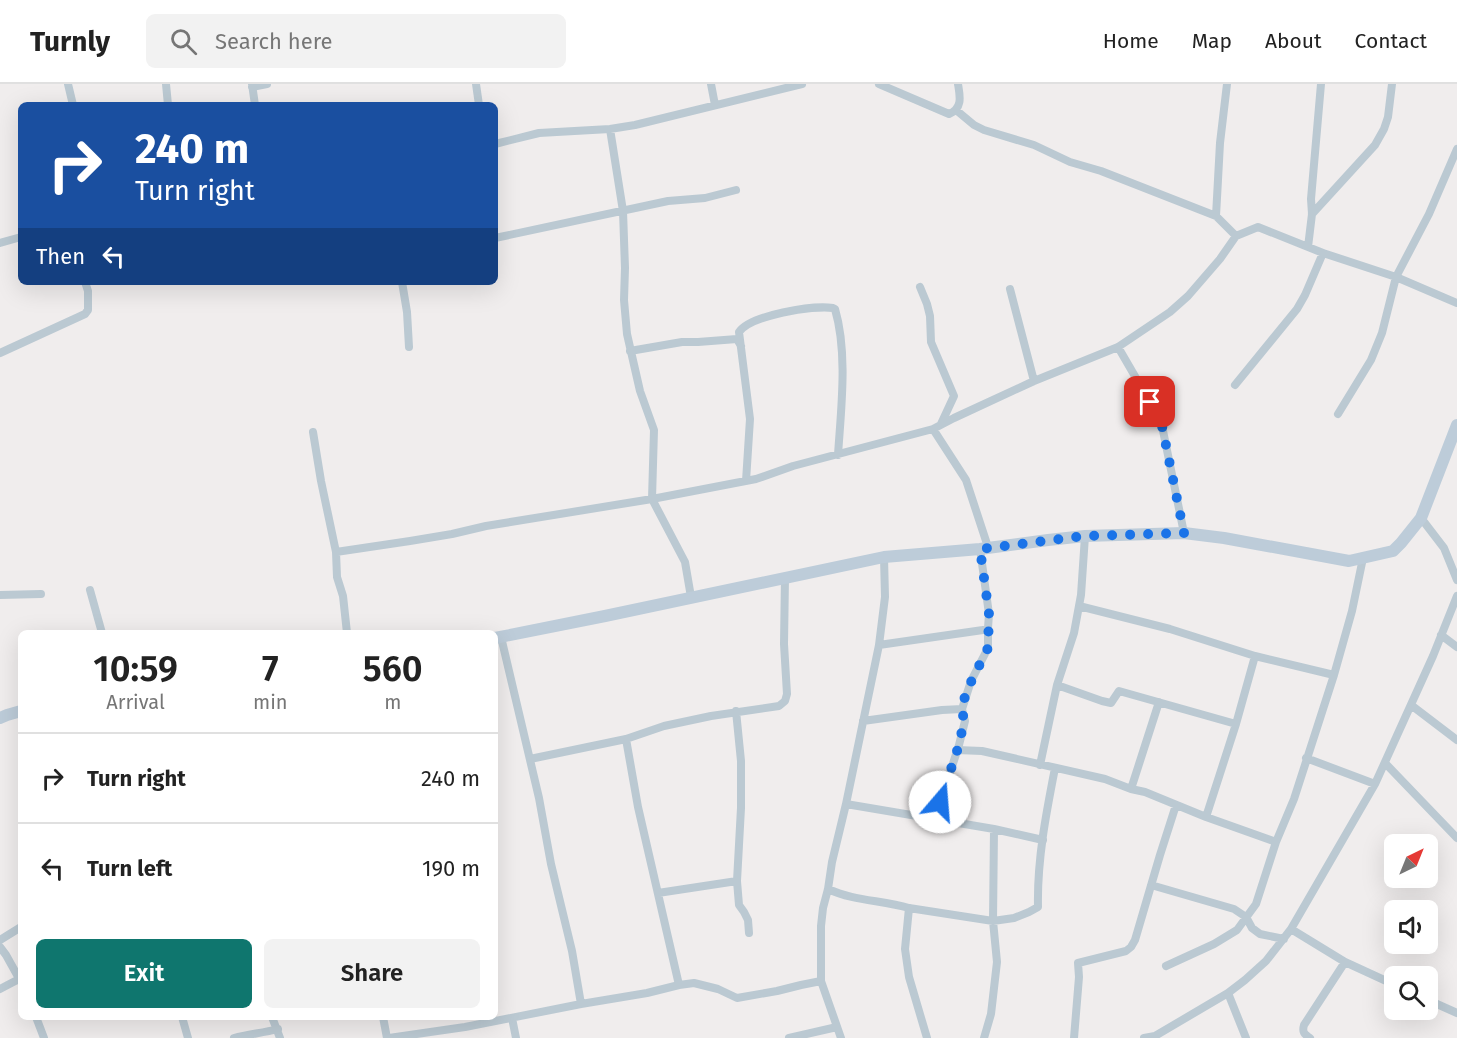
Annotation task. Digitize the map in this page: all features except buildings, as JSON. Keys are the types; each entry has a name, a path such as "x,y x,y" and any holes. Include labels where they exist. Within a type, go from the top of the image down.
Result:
{"street":[{"path":"68,84 72,102"},
{"path":"166,84 168,102"},
{"path":"255,102 252,85 267,84"},
{"path":"476,84 479,102"},
{"path":"711,84 715,105"},
{"path":"498,143 539,133 610,129 662,119 801,84"},
{"path":"879,84 946,113 956,110 960,100 958,84"},
{"path":"1216,216 1220,143 1227,84"},
{"path":"1308,247 1321,84"},
{"path":"1312,214 1375,145 1388,117 1392,84"},
{"path":"956,110 984,130 1034,145 1070,162 1101,171 1216,216 1236,236"},
{"path":"610,129 622,211 627,334 640,391 654,430 652,499 686,562 692,597"},
{"path":"1338,414 1371,360 1382,333 1396,277 1430,214 1457,149"},
{"path":"498,237 668,201 705,198 736,190"},
{"path":"336,552 452,534 486,526 746,481 937,427 1034,381 1118,347 1170,312 1188,296 1220,259 1236,236 1258,227 1323,253 1396,277 1457,303"},
{"path":"0,243 18,238"},
{"path":"1235,385 1297,309 1323,253"},
{"path":"0,353 85,314 88,310 86,285"},
{"path":"402,285 409,347"},
{"path":"920,287 928,310 932,342 954,396 937,427"},
{"path":"1010,289 1034,381"},
{"path":"746,481 750,419 739,332 750,323 780,313 825,306 833,308 836,312 842,358 842,402 838,455"},
{"path":"630,351 682,342 737,339 741,347"},
{"path":"1118,347 1161,421 1184,533"},
{"path":"581,1004 539,798 498,637 884,557 1085,536 1184,533 1350,561 1393,551 1421,518 1457,425"},
{"path":"935,819 957,750 964,721 962,709 971,681 988,648 989,614 984,548 966,480 937,427"},
{"path":"313,432 336,552 337,577 343,596 346,630"},
{"path":"1421,518 1444,548 1457,580"},
{"path":"1040,765 1057,686 1074,633 1079,606 1085,536"},
{"path":"841,1038 821,981 821,926 832,862 879,645 885,597 884,557"},
{"path":"1166,966 1220,941 1237,930 1256,904 1276,842 1294,799 1334,675 1352,611 1363,558"},
{"path":"530,759 626,739 664,726 736,711 779,706 786,694 785,577"},
{"path":"90,590 101,630"},
{"path":"0,595 41,594"},
{"path":"1144,1038 1156,1037 1228,993 1253,974 1284,939 1375,784 1457,596"},
{"path":"1079,606 1170,629 1256,656 1334,675"},
{"path":"879,645 988,628"},
{"path":"1441,635 1457,647"},
{"path":"1206,817 1256,656"},
{"path":"1057,686 1111,703 1119,691 1236,724"},
{"path":"1131,789 1159,702"},
{"path":"1411,705 1457,740"},
{"path":"863,721 962,709"},
{"path":"736,711 741,761 741,808 736,881 739,905 748,920 749,933"},
{"path":"0,718 18,712"},
{"path":"626,739 638,807 679,985"},
{"path":"957,750 982,751 1106,779 1276,842"},
{"path":"1306,758 1375,784"},
{"path":"1385,763 1457,838"},
{"path":"828,889 840,895 858,899 993,921 1014,918 1029,912 1038,907 1044,825 1055,768"},
{"path":"846,804 994,829 1043,840"},
{"path":"1074,1038 1078,963 1126,951 1131,947 1176,805"},
{"path":"984,1038 991,1014 998,962 993,921 994,829"},
{"path":"658,893 736,881"},
{"path":"1151,885 1234,909 1246,917 1252,928 1260,934 1284,939"},
{"path":"909,908 905,949 909,977 927,1038"},
{"path":"0,940 18,929"},
{"path":"1291,929 1345,962 1384,980"},
{"path":"0,947 18,976"},
{"path":"1310,1038 1304,1034 1302,1029 1345,962"},
{"path":"0,989 18,981"},
{"path":"384,1020 388,1038 465,1027 694,983 718,989 737,998 777,992 821,981"},
{"path":"1228,993 1246,1038"},
{"path":"1438,1004 1457,1013"},
{"path":"513,1018 516,1038"},
{"path":"37,1020 44,1038"},
{"path":"183,1020 188,1038"},
{"path":"234,1038 250,1034 279,1034 273,1020"},
{"path":"465,1027 467,1038"},
{"path":"789,1038 837,1027"}],"route":[{"path":"940,802 959,745 964,721 962,709 966,692 988,648 990,623 980,549 1085,536 1184,533 1161,421 1150,402"}]}
